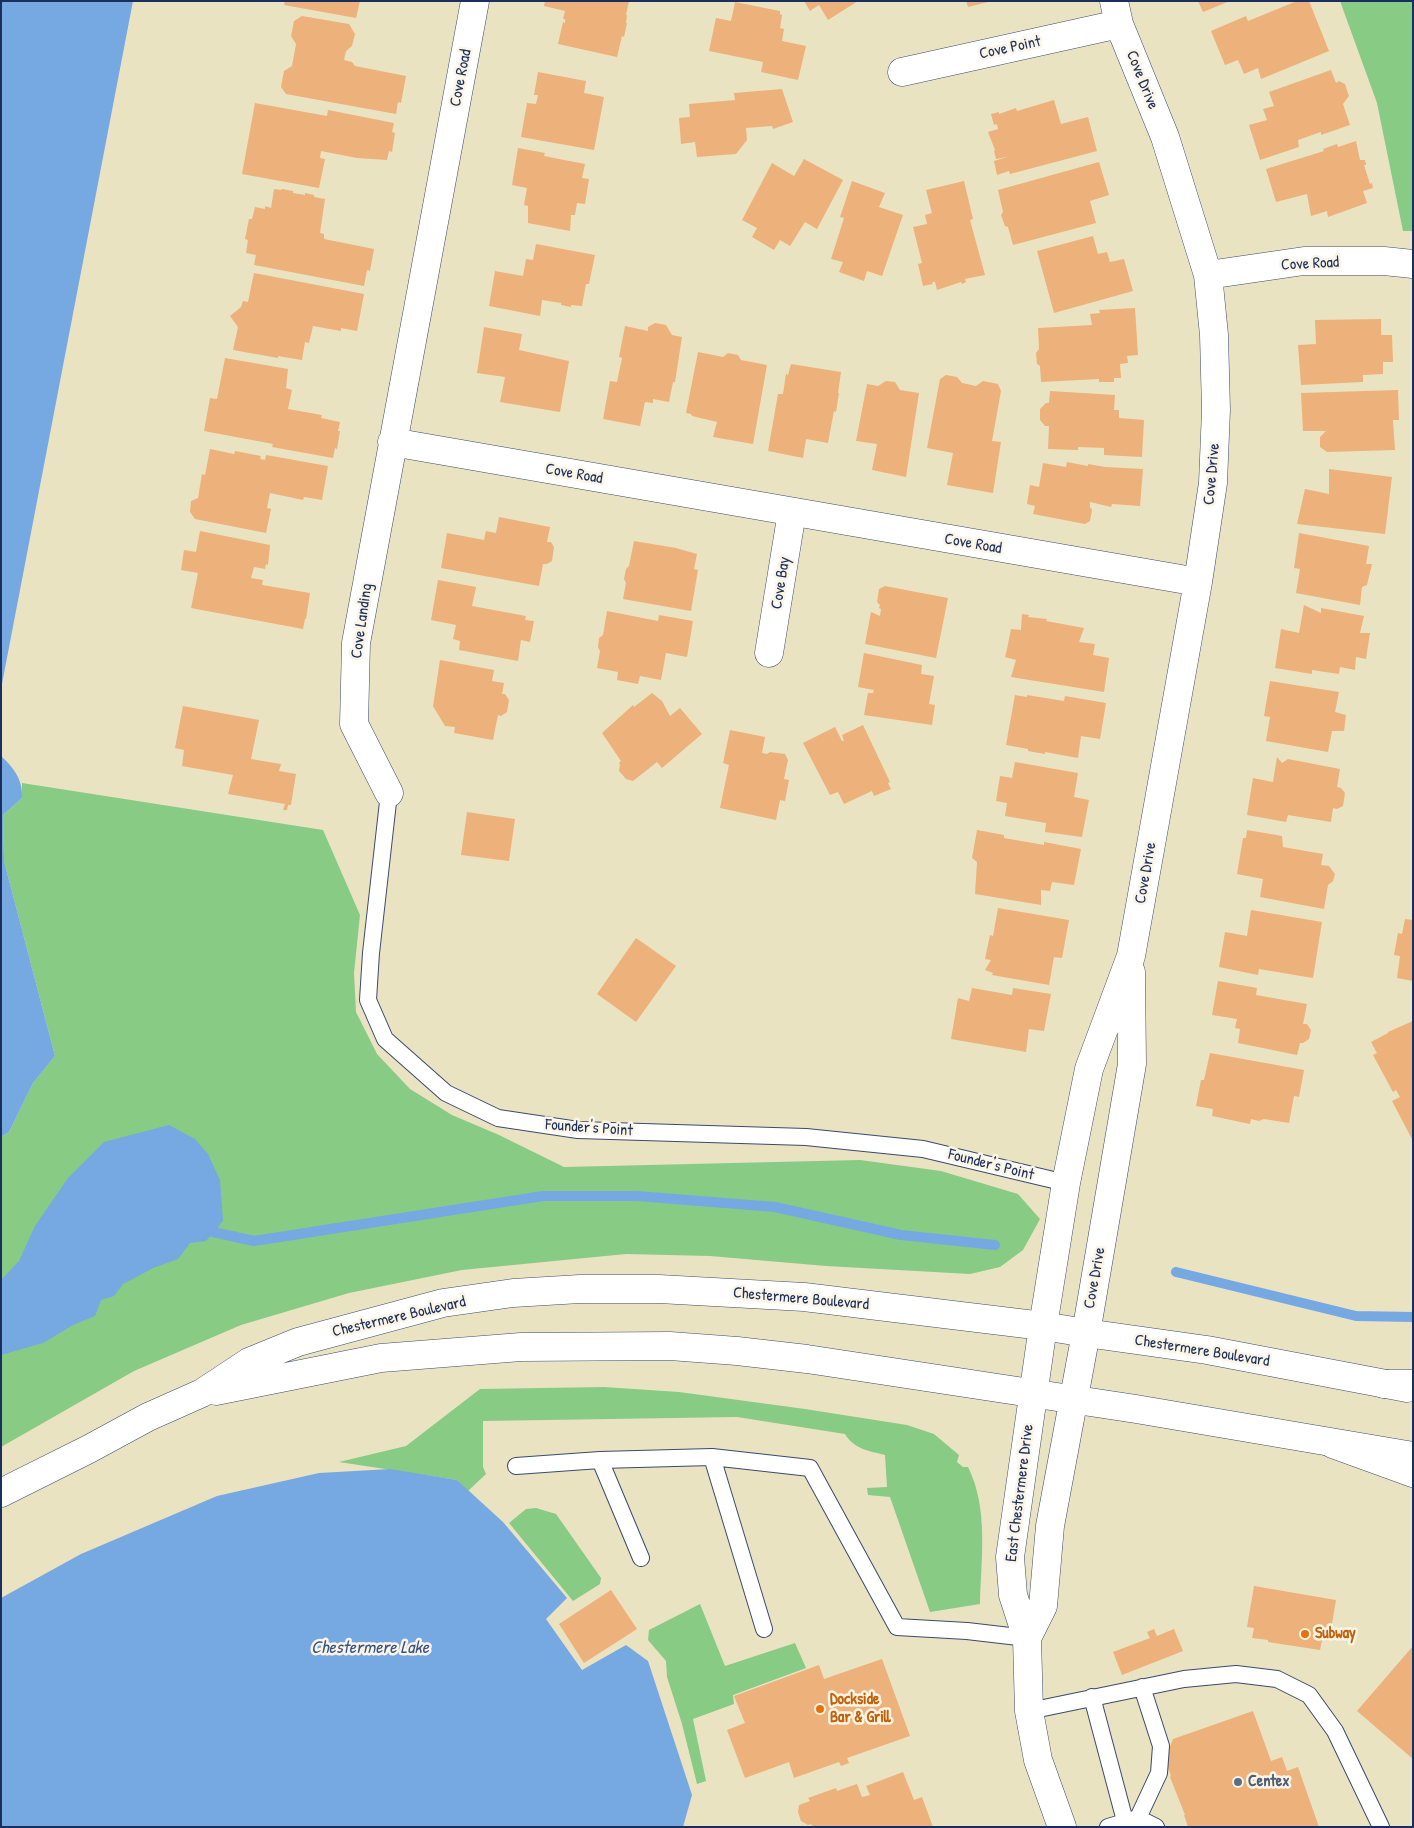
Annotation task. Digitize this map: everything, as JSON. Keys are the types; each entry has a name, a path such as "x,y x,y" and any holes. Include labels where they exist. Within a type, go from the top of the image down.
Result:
{"main road":[{"name":"Cove Road","path":"475,1 392,442 1198,582"},
{"name":"Cove Point","path":"902,72 1116,13"},
{"name":"Cove Drive","path":"1043,1326 1066,1183 1089,1069 1131,956 1198,582 1213,483 1216,410 1214,335 1208,275 1165,136 1116,13"},
{"name":"Cove Road","path":"1208,275 1304,262 1384,261 1413,264"},
{"name":"Cove Landing","path":"389,793 354,724 356,643 392,442"},
{"name":"Cove Bay","path":"769,653 792,512"},
{"name":"Cove Drive","path":"1027,1638 1042,1606 1050,1526 1086,1334 1132,1064 1131,956"},
{"name":"Chestermere Boulevard","path":"1,1493 89,1449 148,1416 202,1393 249,1362 298,1342 443,1303 513,1293 580,1289 659,1289 794,1296 1043,1326 1086,1334 1207,1350 1413,1389"},
{"name":"East Chestermere Drive","path":"1043,1326 1010,1557 1013,1595 1027,1638 1029,1711 1038,1760 1062,1827"},
{"name":"Chestermere Boulevard","path":"202,1393 381,1358 521,1347 670,1346 772,1355 1073,1399 1413,1456"},
{"path":"1384,1384 1413,1384"},
{"path":"1333,1444 1413,1473"}],"lane":[{"name":"Founder's Point","path":"389,793 371,953 368,1000 385,1039 446,1093 498,1118 578,1130 806,1137 923,1149 1066,1183"},
{"path":"712,1458 764,1629"},
{"path":"516,1466 600,1460 712,1458 810,1468 896,1627 967,1631 1027,1638"},
{"path":"600,1460 641,1558"},
{"path":"1029,1711 1184,1679 1236,1674 1277,1679 1309,1695 1335,1731 1381,1827"},
{"path":"1131,1819 1159,1773 1161,1746 1142,1687"},
{"path":"1092,1697 1131,1819"},
{"path":"1108,1827 1131,1819 1156,1827"}],"green space":[{"path":"1340,1 1413,1 1413,231 1403,231 1377,103"},
{"path":"22,783 323,830 360,915 354,973 356,1012 377,1054 410,1089 452,1115 499,1135 564,1167 860,1160 941,1171 1018,1194 1040,1219 1023,1250 1000,1267 970,1274 826,1266 710,1256 626,1254 462,1270 349,1293 241,1325 134,1371 1,1447 1,1137 9,1132 33,1083 55,1056 4,861 3,815 22,798"},
{"path":"604,1387 679,1392 805,1409 907,1425 934,1434 959,1455 957,1462 963,1467 968,1467 975,1483 979,1500 982,1534 980,1604 930,1612 890,1497 868,1495 867,1488 887,1487 885,1455 857,1446 845,1434 737,1417 483,1421 483,1467 486,1474 468,1491 457,1480 339,1462 406,1446 480,1389"},
{"path":"536,1508 556,1514 601,1578 600,1584 573,1601 509,1523 526,1509"},
{"path":"700,1604 725,1666 795,1643 806,1668 733,1695 734,1704 693,1719 706,1781 697,1784 682,1724 667,1677 666,1661 648,1640 649,1630"}],"water":[{"path":"1,1 133,1 1,689"},
{"path":"1,756 17,775 22,792 22,798 3,815 4,861 55,1056 33,1083 9,1132 1,1137"},
{"path":"169,1125 195,1139 208,1154 220,1180 223,1221 206,1241 190,1243 178,1259 153,1268 123,1284 114,1296 101,1300 95,1316 73,1325 43,1343 1,1355 1,1280 19,1261 35,1226 68,1178 104,1142"},
{"name":"Chestermere Lake","path":"390,1469 457,1480 503,1522 567,1598 546,1619 582,1670 626,1645 648,1661 692,1795 683,1827 1,1827 1,1598 81,1554 217,1496 319,1473"}],"building":[{"path":"285,1 360,1 356,18 284,5"},
{"path":"545,1 629,1 624,37 622,36 617,57 558,44 563,22 565,23 565,19 563,19 565,11 544,6"},
{"path":"804,1 858,1 828,20 819,5 810,11"},
{"path":"966,1 988,1 988,2 968,7"},
{"path":"1198,1 1230,1 1203,12"},
{"path":"1297,1 1309,1 1329,51 1261,79 1258,68 1244,74 1238,60 1225,65 1211,31 1246,16 1248,21"},
{"path":"735,2 780,11 782,15 780,28 784,29 782,41 806,46 798,80 761,72 763,62 709,51 716,18 731,21"},
{"path":"302,16 349,24 355,34 352,46 346,51 344,60 352,62 355,66 406,76 401,103 398,102 396,114 286,94 281,87 284,71 292,66 296,44 291,36 294,21"},
{"path":"1331,70 1336,83 1339,81 1345,84 1349,96 1343,104 1350,125 1321,135 1321,132 1298,140 1299,147 1260,160 1249,125 1267,120 1263,109 1274,106 1269,92"},
{"path":"538,72 586,81 584,93 604,97 594,150 521,137 527,103 536,104 538,95 534,95"},
{"path":"782,89 793,122 773,129 772,126 746,128 747,140 736,154 697,157 695,142 681,144 679,118 690,117 689,104 735,100 734,93"},
{"path":"1054,100 1061,124 1088,117 1097,151 1010,174 1009,171 997,175 994,161 1007,157 996,159 995,150 988,132 998,129 997,124 994,125 991,114 999,112 999,114 1016,108 1017,111"},
{"path":"255,103 327,116 328,110 394,123 392,132 395,133 392,152 389,151 387,160 357,158 321,151 320,158 325,159 319,188 242,174"},
{"path":"1356,141 1360,160 1365,160 1366,165 1364,165 1373,188 1363,191 1367,203 1328,217 1327,211 1311,216 1307,194 1276,202 1266,169 1324,151 1323,149 1337,144 1338,147"},
{"path":"518,148 545,153 544,156 585,164 582,178 589,179 585,204 577,203 575,215 571,215 570,231 528,223 528,206 524,205 527,188 512,185"},
{"path":"804,159 843,180 817,229 805,222 790,246 780,240 774,250 752,237 757,228 742,220 772,163 794,176"},
{"path":"1099,162 1109,195 1090,201 1096,223 1013,245 1008,227 1005,226 1001,215 1003,212 998,190"},
{"path":"852,181 885,193 879,207 903,215 882,276 867,271 864,281 839,272 843,262 831,259 844,218 840,217"},
{"path":"964,181 973,219 970,220 985,275 965,279 966,282 962,284 961,282 937,290 935,282 923,286 918,264 922,263 913,227 927,224 925,215 932,213 926,190"},
{"path":"274,189 293,191 293,193 305,195 305,193 325,199 320,233 324,234 324,239 374,249 370,271 367,270 364,286 254,265 256,255 246,253 248,240 245,239 249,219 252,219 255,207 265,209 265,206 271,208"},
{"path":"1093,236 1098,254 1107,252 1110,262 1124,259 1133,291 1054,313 1037,251"},
{"path":"536,244 595,255 589,284 586,284 582,306 571,305 571,307 561,305 561,303 542,300 540,316 489,306 495,271 523,276 526,259 533,260"},
{"path":"254,273 364,294 357,331 341,328 341,331 313,326 309,343 305,342 302,360 233,350 238,327 230,316 241,307 243,301 248,302"},
{"path":"1135,308 1138,355 1127,356 1128,363 1120,364 1121,378 1114,378 1114,382 1099,382 1099,379 1041,382 1040,366 1037,364 1036,353 1039,349 1038,328 1092,325 1090,314 1100,313 1099,310"},
{"path":"1381,319 1381,335 1392,335 1393,362 1383,362 1383,374 1363,375 1363,382 1301,385 1298,345 1316,344 1315,320"},
{"path":"655,323 666,325 672,335 682,337 675,382 673,382 669,402 653,399 653,403 645,402 640,426 603,419 610,381 617,382 622,358 619,357 625,326 648,331 648,327"},
{"path":"484,327 522,334 519,350 569,361 560,412 500,402 505,377 477,373"},
{"path":"698,352 723,357 728,353 738,355 741,360 767,365 753,444 713,437 717,422 686,413"},
{"path":"225,358 288,369 286,388 292,390 288,409 322,415 321,418 340,422 337,449 335,448 333,458 272,447 273,444 204,431 210,398 217,399"},
{"path":"791,364 841,372 836,412 834,411 828,443 806,439 803,458 768,451 778,394 783,394 786,374 788,375"},
{"path":"946,375 957,377 962,383 976,386 983,381 998,384 1001,391 992,441 1001,442 993,493 947,485 953,453 927,448 940,379"},
{"path":"886,381 895,382 900,390 919,393 906,477 872,470 877,444 856,441 867,384 878,386"},
{"path":"1398,390 1399,420 1393,420 1395,450 1327,452 1320,447 1320,437 1326,431 1303,431 1301,393"},
{"path":"1050,391 1115,395 1114,410 1119,410 1119,418 1144,420 1142,457 1104,455 1104,448 1078,447 1078,450 1048,449 1049,426 1045,426 1040,420 1040,409 1046,403 1049,403"},
{"path":"210,449 234,454 235,451 261,456 260,459 265,460 266,455 328,466 322,500 304,497 303,500 270,493 267,508 271,509 266,533 195,519 190,512 191,501 198,498 202,474 205,475"},
{"path":"1067,462 1088,466 1088,464 1143,469 1140,506 1112,504 1111,507 1090,502 1092,510 1090,521 1085,524 1033,514 1035,506 1027,504 1030,485 1039,487 1043,463 1066,467"},
{"path":"1329,469 1392,477 1385,534 1297,524 1305,489 1329,494"},
{"path":"499,517 550,527 547,542 551,542 554,547 552,561 543,564 539,586 441,568 447,533 484,540 486,531 496,533"},
{"path":"200,531 270,545 268,565 266,564 265,569 254,567 251,578 263,580 262,585 310,593 303,629 191,608 198,573 181,570 184,550 196,552"},
{"path":"1299,533 1369,546 1366,564 1372,564 1367,585 1362,587 1360,605 1296,593 1300,569 1294,568"},
{"path":"634,541 676,548 697,554 694,569 698,570 691,611 623,599 626,583 624,579 626,569 629,566"},
{"path":"438,580 476,587 472,606 526,616 525,620 534,621 530,642 521,640 518,661 459,650 460,641 453,639 456,625 431,620"},
{"path":"885,586 948,598 936,658 865,644 871,612 880,616 881,609 877,602 879,589"},
{"path":"1304,605 1321,613 1321,608 1364,616 1360,633 1370,633 1366,659 1356,657 1355,670 1340,667 1339,674 1312,670 1312,674 1275,668 1281,629 1299,633"},
{"path":"607,611 658,621 659,615 693,621 687,657 666,653 661,680 640,676 638,684 617,680 618,672 597,668 600,651 598,647 599,638 603,635"},
{"path":"1022,614 1029,615 1028,617 1047,619 1046,621 1084,628 1079,642 1095,644 1093,655 1109,658 1104,692 1011,677 1016,660 1005,657 1011,629 1021,630"},
{"path":"864,653 922,665 921,674 934,676 929,704 935,705 932,725 864,715 868,693 873,693 874,690 858,687"},
{"path":"440,660 494,670 492,681 504,683 502,694 505,694 509,700 507,712 501,716 498,715 493,740 454,733 455,727 445,726 433,706"},
{"path":"1270,681 1339,692 1335,712 1346,715 1344,731 1332,731 1328,752 1266,741 1270,717 1264,716"},
{"path":"652,693 662,701 670,716 680,708 702,734 662,768 657,762 633,781 626,779 619,771 619,763 621,761 602,733 633,705 634,707"},
{"path":"1015,695 1064,701 1065,696 1106,703 1100,739 1081,736 1078,758 1028,751 1028,749 1006,745"},
{"path":"183,706 259,720 251,759 281,764 279,771 296,774 291,805 288,805 287,810 283,810 285,804 228,794 233,775 182,766 184,750 175,748"},
{"path":"863,725 890,782 888,783 891,789 874,796 872,791 844,804 838,792 830,795 803,743 835,727 842,741 844,741 842,735"},
{"path":"730,730 765,737 762,753 785,754 788,760 784,779 789,780 785,801 780,800 776,820 720,808 729,765 723,763"},
{"path":"1277,757 1282,763 1288,759 1340,769 1337,787 1341,788 1345,793 1343,806 1337,809 1333,808 1331,822 1288,815 1286,822 1247,815 1253,778 1273,782"},
{"path":"1015,762 1078,773 1074,797 1089,800 1082,837 1045,832 1046,823 1005,816 1007,803 996,801 1000,776 1012,778"},
{"path":"467,812 515,819 509,861 461,855"},
{"path":"977,830 1004,835 1004,838 1044,845 1044,842 1081,849 1074,885 1052,882 1050,891 1041,890 1041,905 975,894 977,862 972,858"},
{"path":"1247,830 1282,836 1283,847 1323,854 1321,865 1329,866 1335,874 1333,881 1328,885 1324,909 1260,897 1263,879 1237,874 1243,838 1246,838"},
{"path":"998,908 1069,920 1062,958 1054,957 1049,985 992,975 993,973 985,970 991,960 985,959 990,935 993,936"},
{"path":"1251,910 1322,922 1313,978 1259,969 1258,975 1219,967 1225,932 1247,936"},
{"path":"1405,919 1413,920 1413,981 1397,978 1400,956 1394,955 1398,933 1402,934"},
{"path":"636,938 676,966 636,1022 597,994"},
{"path":"1218,981 1257,988 1256,995 1307,1004 1303,1024 1307,1024 1311,1030 1309,1039 1300,1043 1297,1055 1238,1043 1240,1029 1235,1028 1237,1019 1212,1015"},
{"path":"972,988 1012,995 1013,988 1051,994 1044,1031 1029,1029 1026,1052 951,1039 958,998 969,1001"},
{"path":"1413,1021 1413,1141 1392,1101 1400,1097 1396,1090 1393,1092 1373,1055 1377,1053 1371,1042"},
{"path":"1210,1053 1304,1070 1299,1097 1294,1096 1289,1123 1251,1119 1250,1124 1212,1116 1213,1109 1196,1106 1201,1080 1204,1080"},
{"path":"1254,1586 1336,1600 1329,1641 1322,1640 1320,1650 1252,1638 1254,1628 1247,1627"},
{"path":"611,1590 637,1629 584,1663 559,1624"},
{"path":"1154,1629 1157,1636 1174,1629 1183,1651 1122,1675 1113,1652 1150,1638 1147,1632"},
{"path":"1413,1646 1413,1759 1357,1711"},
{"name":"Dockside Bar & Grill","path":"882,1659 910,1736 847,1758 849,1763 841,1766 839,1762 794,1778 789,1762 745,1778 727,1730 745,1723 734,1696 819,1665 824,1679"},
{"path":"1253,1711 1271,1761 1282,1757 1287,1771 1298,1767 1319,1827 1188,1827 1165,1759 1173,1739"},
{"path":"903,1772 914,1800 922,1797 933,1827 813,1827 811,1824 808,1825 801,1821 798,1812 799,1805 810,1801 808,1798 836,1788 837,1791 857,1784 862,1797 870,1795 866,1786"}],"waterway":[{"path":"213,1232 254,1241 543,1196 637,1196 775,1207 901,1235 995,1245"},
{"path":"1176,1272 1356,1316 1413,1317"}],"place":[{"name":"Subway","path":"1305,1634"},
{"name":"Dockside Bar & Grill","path":"820,1709"},
{"name":"Centex","path":"1238,1782"}]}
